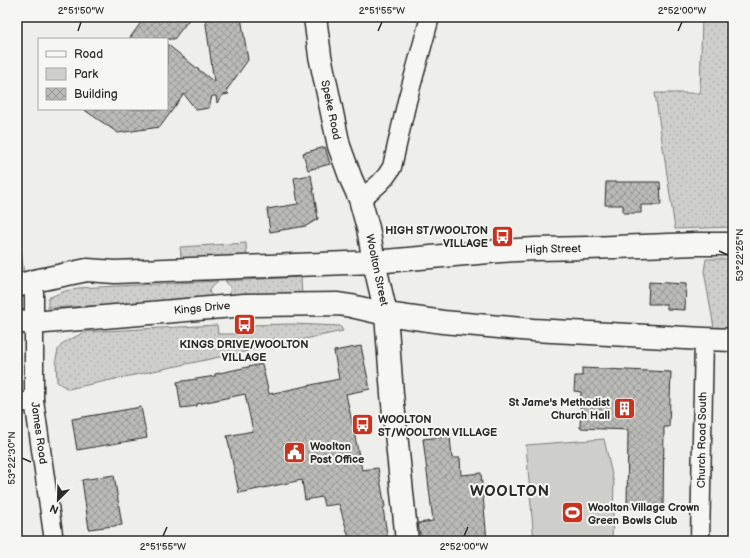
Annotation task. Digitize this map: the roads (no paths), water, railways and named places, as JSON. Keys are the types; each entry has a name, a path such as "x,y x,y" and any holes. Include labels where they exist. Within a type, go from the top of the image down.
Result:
{"main road":[{"name":"Speke Road","path":"315,17 320,56 339,146 360,199"},
{"name":"Woolton Street","path":"360,199 368,228 386,314 392,394 407,541"},
{"name":"High Street","path":"374,262 536,249 733,244"},
{"path":"25,284 88,270 115,272 374,262"},
{"name":"Kings Drive","path":"25,322 245,305 338,304 386,314"},
{"path":"386,314 443,322 533,330 733,340"}],"street":[{"path":"360,199 379,184 387,176 392,167 407,101 430,17"},
{"name":"James Road","path":"25,284 25,322 34,400 54,541"},
{"name":"Church Road South","path":"700,541 704,339"},
{"path":"17,404 34,400"}],"place":[{"name":"HIGH ST/WOOLTON VILLAGE","path":"503,236"},
{"name":"KINGS DRIVE/WOOLTON VILLAGE","path":"244,324"},
{"name":"St Jame's Methodist Church Hall","path":"625,408"},
{"name":"WOOLTON ST/WOOLTON VILLAGE","path":"362,425"},
{"name":"Woolton Post Office","path":"294,452"},
{"name":"Woolton Village Crown Green Bowls Club","path":"572,513"}],"district":[{"name":"WOOLTON","path":"510,491"}]}
